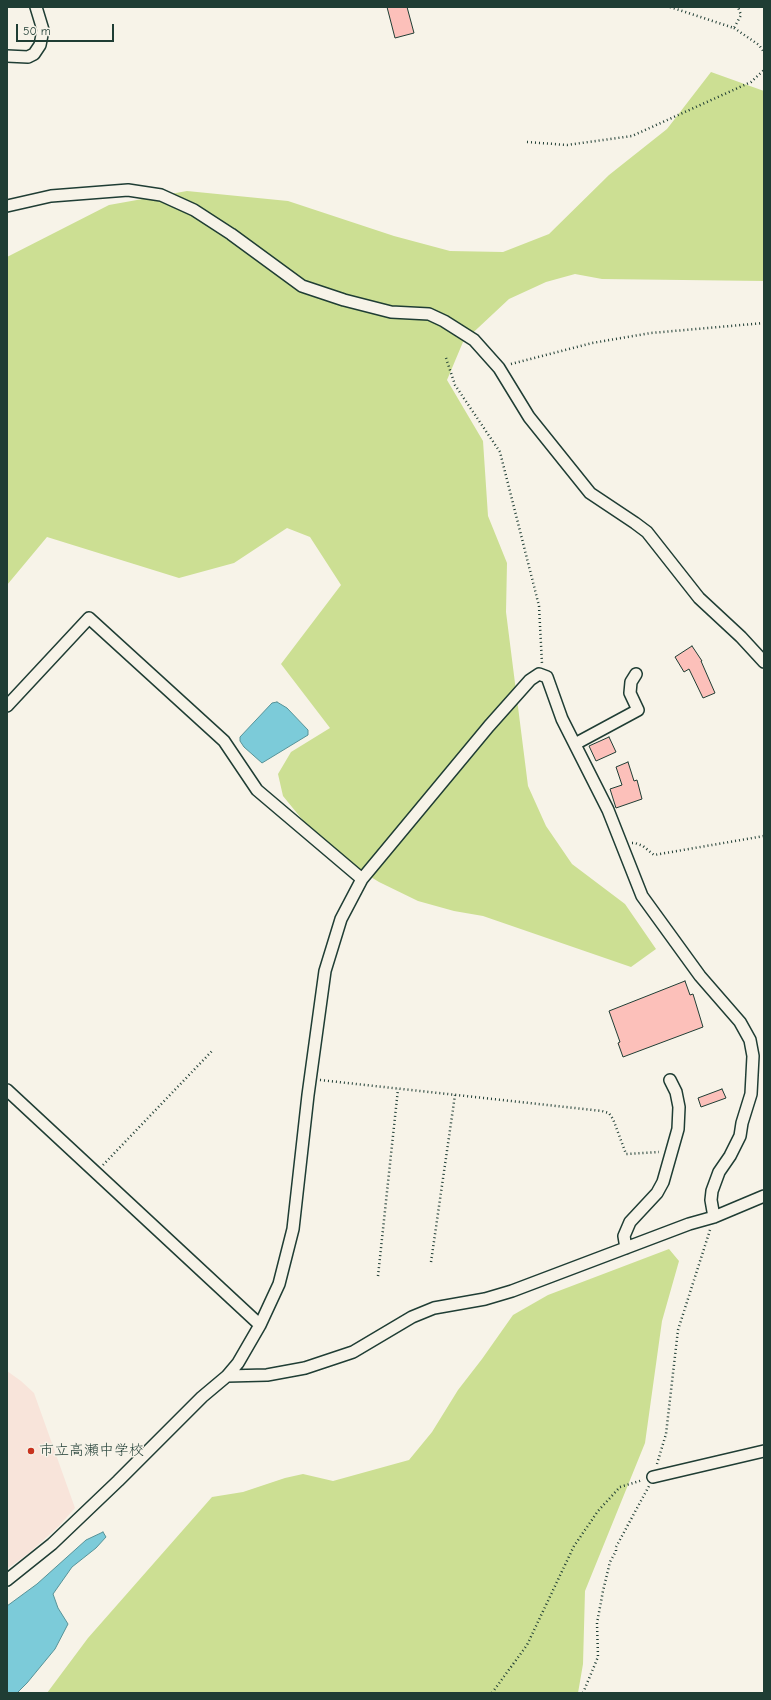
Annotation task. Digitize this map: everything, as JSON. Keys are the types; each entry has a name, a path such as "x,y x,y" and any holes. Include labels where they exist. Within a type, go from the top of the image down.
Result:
{"street":[{"path":"7,56 28,57 34,54 40,45 43,30 36,7"},
{"path":"7,206 51,196 128,190 161,195 194,210 232,234 302,286 344,300 391,312 429,314 444,321 474,340 499,368 528,417 590,494 647,532 699,598 741,636 764,662"},
{"path":"7,706 89,618 224,741 257,790 362,879"},
{"path":"575,744 638,710 630,693 631,682 636,674"},
{"path":"7,1580 57,1539 118,1481 202,1397 227,1376 238,1363 260,1325 279,1284 293,1229 310,1079 325,971 341,918 362,879 519,691 536,676 542,675 547,677 562,719 608,810 642,896 700,976 740,1022 750,1040 753,1056 751,1094 742,1123 740,1136 730,1156 719,1172 712,1191 711,1200 714,1217"},
{"path":"626,1248 624,1236 627,1227 639,1211 657,1193 663,1182 678,1129 679,1106 676,1092 670,1080"},
{"path":"7,1090 260,1325"},
{"path":"227,1376 275,1373 305,1368 353,1352 412,1317 434,1308 485,1299 512,1291 689,1224 714,1217 764,1196"},
{"path":"653,1478 764,1451"}],"path":[{"path":"670,7 734,28 759,45 764,52"},
{"path":"734,28 741,15 738,7"},
{"path":"527,142 567,144 632,136 751,82 764,70"},
{"path":"499,368 592,343 651,333 764,323"},
{"path":"446,358 455,385 500,452 539,606 542,675"},
{"path":"622,845 635,843 654,855 764,836"},
{"path":"96,1173 212,1051"},
{"path":"310,1079 602,1111 609,1113 613,1118 626,1154 671,1151"},
{"path":"378,1276 398,1088"},
{"path":"431,1262 454,1095"},
{"path":"583,1693 598,1657 597,1623 610,1562 616,1551 616,1547 653,1478 666,1434 678,1330 714,1217"},
{"path":"492,1693 527,1645 574,1546 598,1511 620,1487 653,1478"}],"shaded area":[{"name":"市立高瀬中学校","path":"7,1371 34,1393 75,1508 59,1526 29,1553 7,1569"}],"green space":[{"path":"711,72 764,91 764,281 602,279 575,274 546,282 509,299 463,342 447,380 483,441 488,516 507,563 506,612 528,786 546,826 572,864 625,904 656,949 631,967 483,916 454,911 418,901 379,882 327,850 283,796 278,774 291,752 330,728 281,664 341,585 310,537 287,528 234,563 179,578 47,537 7,585 7,257 109,205 187,191 288,201 394,236 450,251 503,252 549,234 609,175 667,129"},
{"path":"669,1249 679,1261 662,1321 645,1443 585,1591 583,1664 578,1693 47,1693 88,1638 212,1497 243,1492 285,1478 303,1474 333,1481 409,1460 432,1432 458,1390 513,1315 548,1295"}],"water":[{"path":"277,702 287,708 308,730 308,735 262,763 244,747 240,741 240,737 272,703"},
{"path":"103,1532 106,1537 96,1548 72,1567 53,1594 58,1608 68,1624 55,1649 17,1693 7,1693 7,1606 37,1584 86,1540"}],"building":[{"path":"387,7 407,7 414,33 395,38"},
{"path":"692,646 702,661 715,693 703,698 689,669 684,672 675,657"},
{"path":"609,737 616,752 596,761 589,746"},
{"path":"628,762 634,781 637,780 642,799 616,808 610,789 622,785 616,767"},
{"path":"685,981 690,995 693,994 703,1027 623,1057 618,1043 620,1042 609,1011"},
{"path":"722,1089 726,1098 701,1107 698,1098"}],"place":[{"name":"市立高瀬中学校","path":"31,1451"}]}
